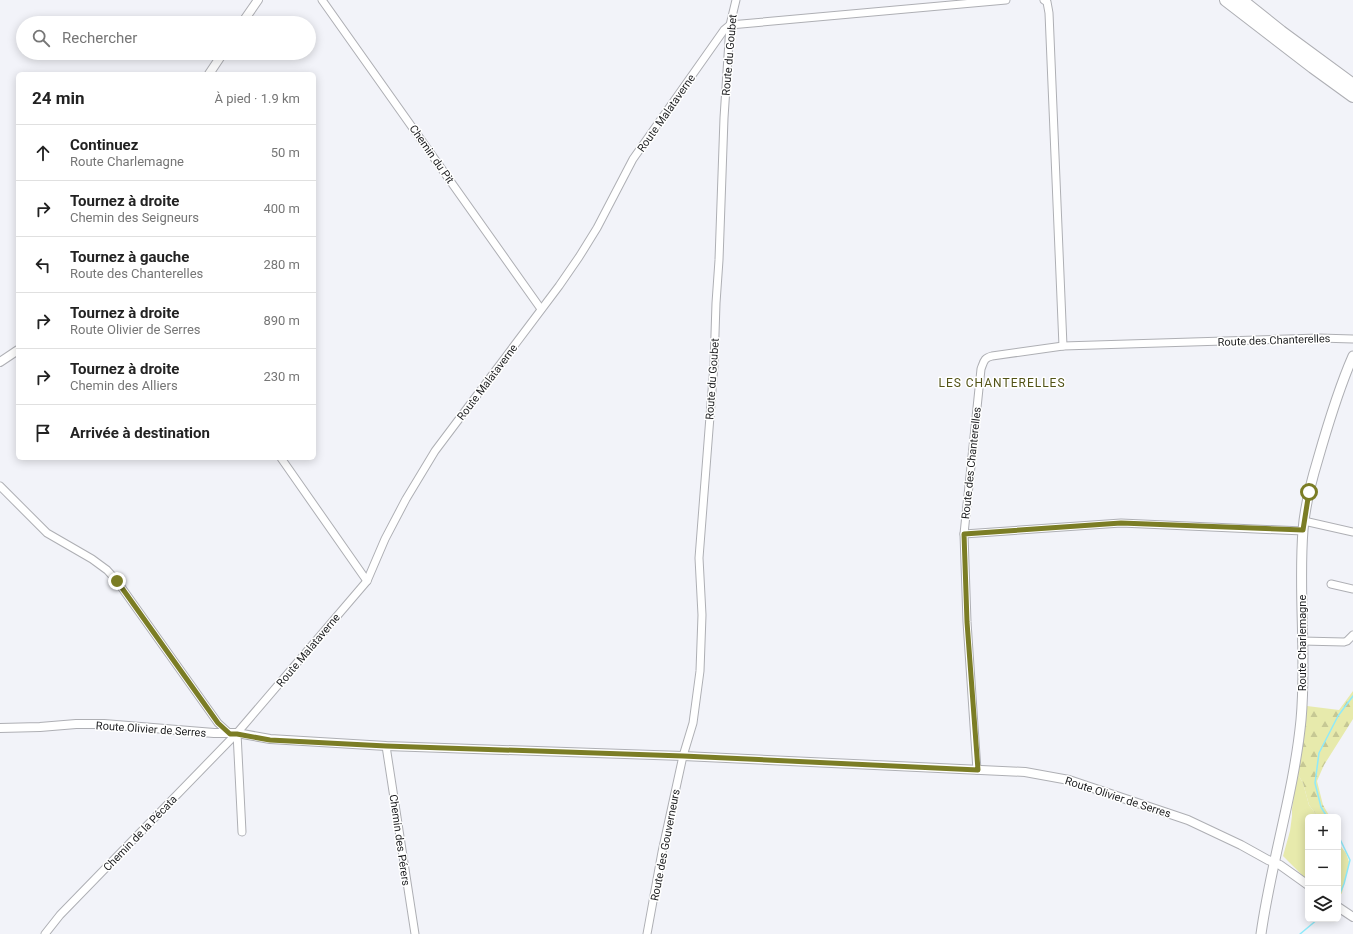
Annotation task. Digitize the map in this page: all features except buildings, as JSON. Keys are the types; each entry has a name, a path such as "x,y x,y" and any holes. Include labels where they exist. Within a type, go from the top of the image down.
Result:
{"highway":[{"path":"1226,0 1312,67 1353,96"},
{"path":"1241,0 1353,85"}],"main road":[{"name":"Route Charlemagne","path":"1261,934 1274,862 1293,774 1300,728 1303,676 1302,555 1304,521 1309,492 1329,418 1353,356"}],"street":[{"path":"247,16 258,0"},
{"name":"Chemin du Pit","path":"322,0 541,309"},
{"path":"728,0 735,3"},
{"path":"730,25 1006,0"},
{"path":"1046,1 1049,13 1063,346"},
{"name":"Route du Goubet","path":"683,756 693,723 700,671 702,615 699,558 714,365 716,303 720,260 724,118 730,25 735,3"},
{"name":"Route Malataverne","path":"233,734 367,581 385,539 406,499 436,451 559,286 597,228 633,159 724,30 730,25"},
{"path":"210,72 218,60"},
{"name":"Route des Chanterelles","path":"978,770 967,622 964,534 981,369 984,360 992,356 1063,346 1319,338 1353,339"},
{"path":"0,362 16,351"},
{"path":"282,460 367,581"},
{"path":"0,486 48,533 92,559 107,570 117,581 218,723 233,734 242,832"},
{"path":"1304,521 1353,532"},
{"path":"964,534 1121,523 1303,530"},
{"path":"1331,584 1353,589"},
{"path":"1302,641 1344,642 1353,635"},
{"name":"Route Olivier de Serres","path":"0,728 104,724 233,734 270,740 386,746 683,756 1025,772 1069,780 1188,820 1280,865 1305,883"},
{"name":"Chemin de la Pécata","path":"45,934 60,915 233,734"},
{"name":"Chemin des Pérers","path":"386,746 415,934"},
{"name":"Route des Gouverneurs","path":"647,934 662,852 683,756"},
{"path":"1341,909 1353,917"}],"green space":[{"path":"1353,691 1353,719 1324,765 1317,781 1323,805 1328,814 1316,814 1309,805 1303,783 1297,773 1307,706 1339,710"},
{"path":"1297,773 1303,783 1309,805 1316,814 1305,814 1305,878 1283,856 1290,831"},
{"path":"1341,847 1346,853 1349,862 1341,894"}],"waterway":[{"path":"1325,814 1321,807 1315,783 1319,753 1338,716 1353,696"},
{"path":"1341,841 1350,860 1341,891"},
{"path":"1300,934 1314,922"}],"district":[{"name":"LES CHANTERELLES","path":"1002,383"}],"route":[{"path":"117,581 218,723 230,734 270,740 386,746 683,756 978,770 967,622 964,534 1121,523 1303,530 1309,492"}]}
